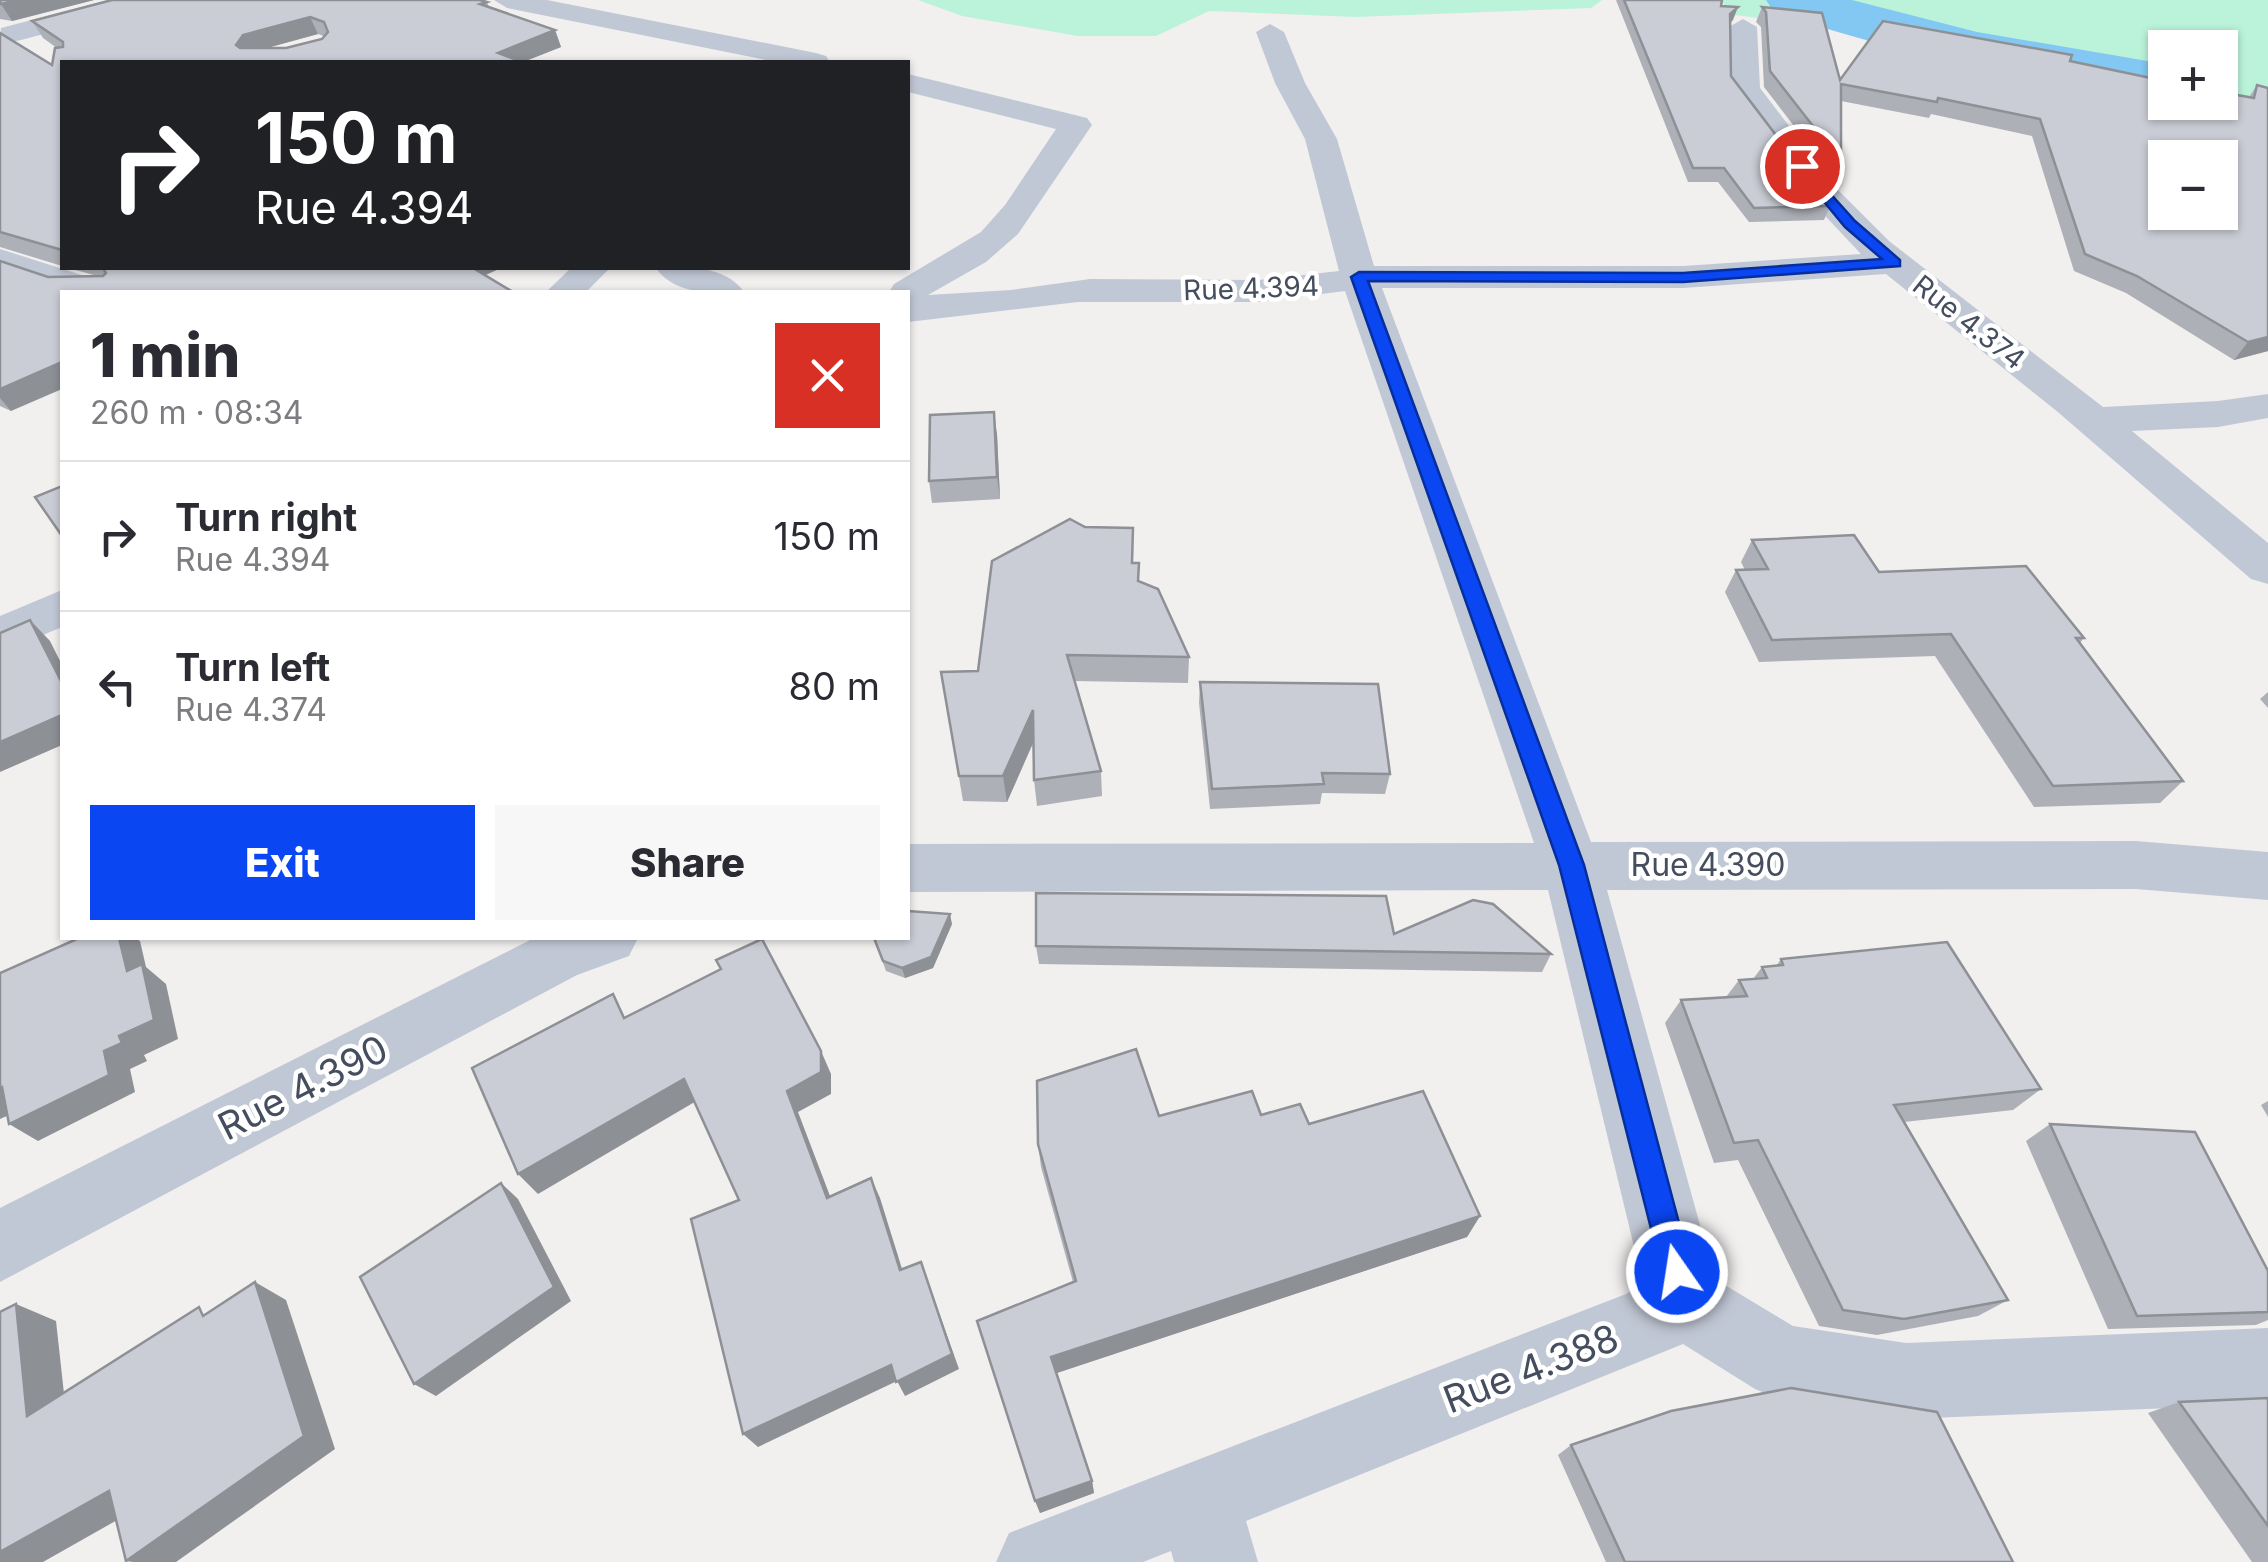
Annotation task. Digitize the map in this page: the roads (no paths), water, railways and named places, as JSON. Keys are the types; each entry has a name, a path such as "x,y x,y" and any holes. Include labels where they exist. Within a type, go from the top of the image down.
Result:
{"street":[{"path":"6,32 139,0"},
{"path":"507,0 806,60"},
{"name":"Rue 4.374","path":"1743,27 1745,88 1825,196 1894,263 2094,420 2268,568"},
{"path":"6,32 39,51"},
{"path":"1270,32 1296,97 1321,138 1359,277 1572,865 1683,1302 1782,1362 1906,1381 2268,1366"},
{"path":"910,114 932,101 923,87"},
{"path":"910,291 993,239 1038,180 1055,147 1076,125 923,87"},
{"path":"0,260 91,290"},
{"name":"Rue 4.394","path":"910,310 935,303 995,303 1090,290 1324,287 1359,277 1683,278 1894,263"},
{"path":"566,290 590,270"},
{"path":"678,270 721,290"},
{"path":"2094,420 2218,414 2268,406"},
{"path":"0,636 60,608"},
{"name":"Rue 4.390","path":"910,868 2136,864 2268,876"},
{"name":"Rue 4.390","path":"0,1246 556,956 602,940"},
{"name":"Rue 4.388","path":"1038,1562 1208,1530 1648,1323 1683,1302"}],"waterway":[{"path":"1794,0 1977,51 2148,80"}]}
